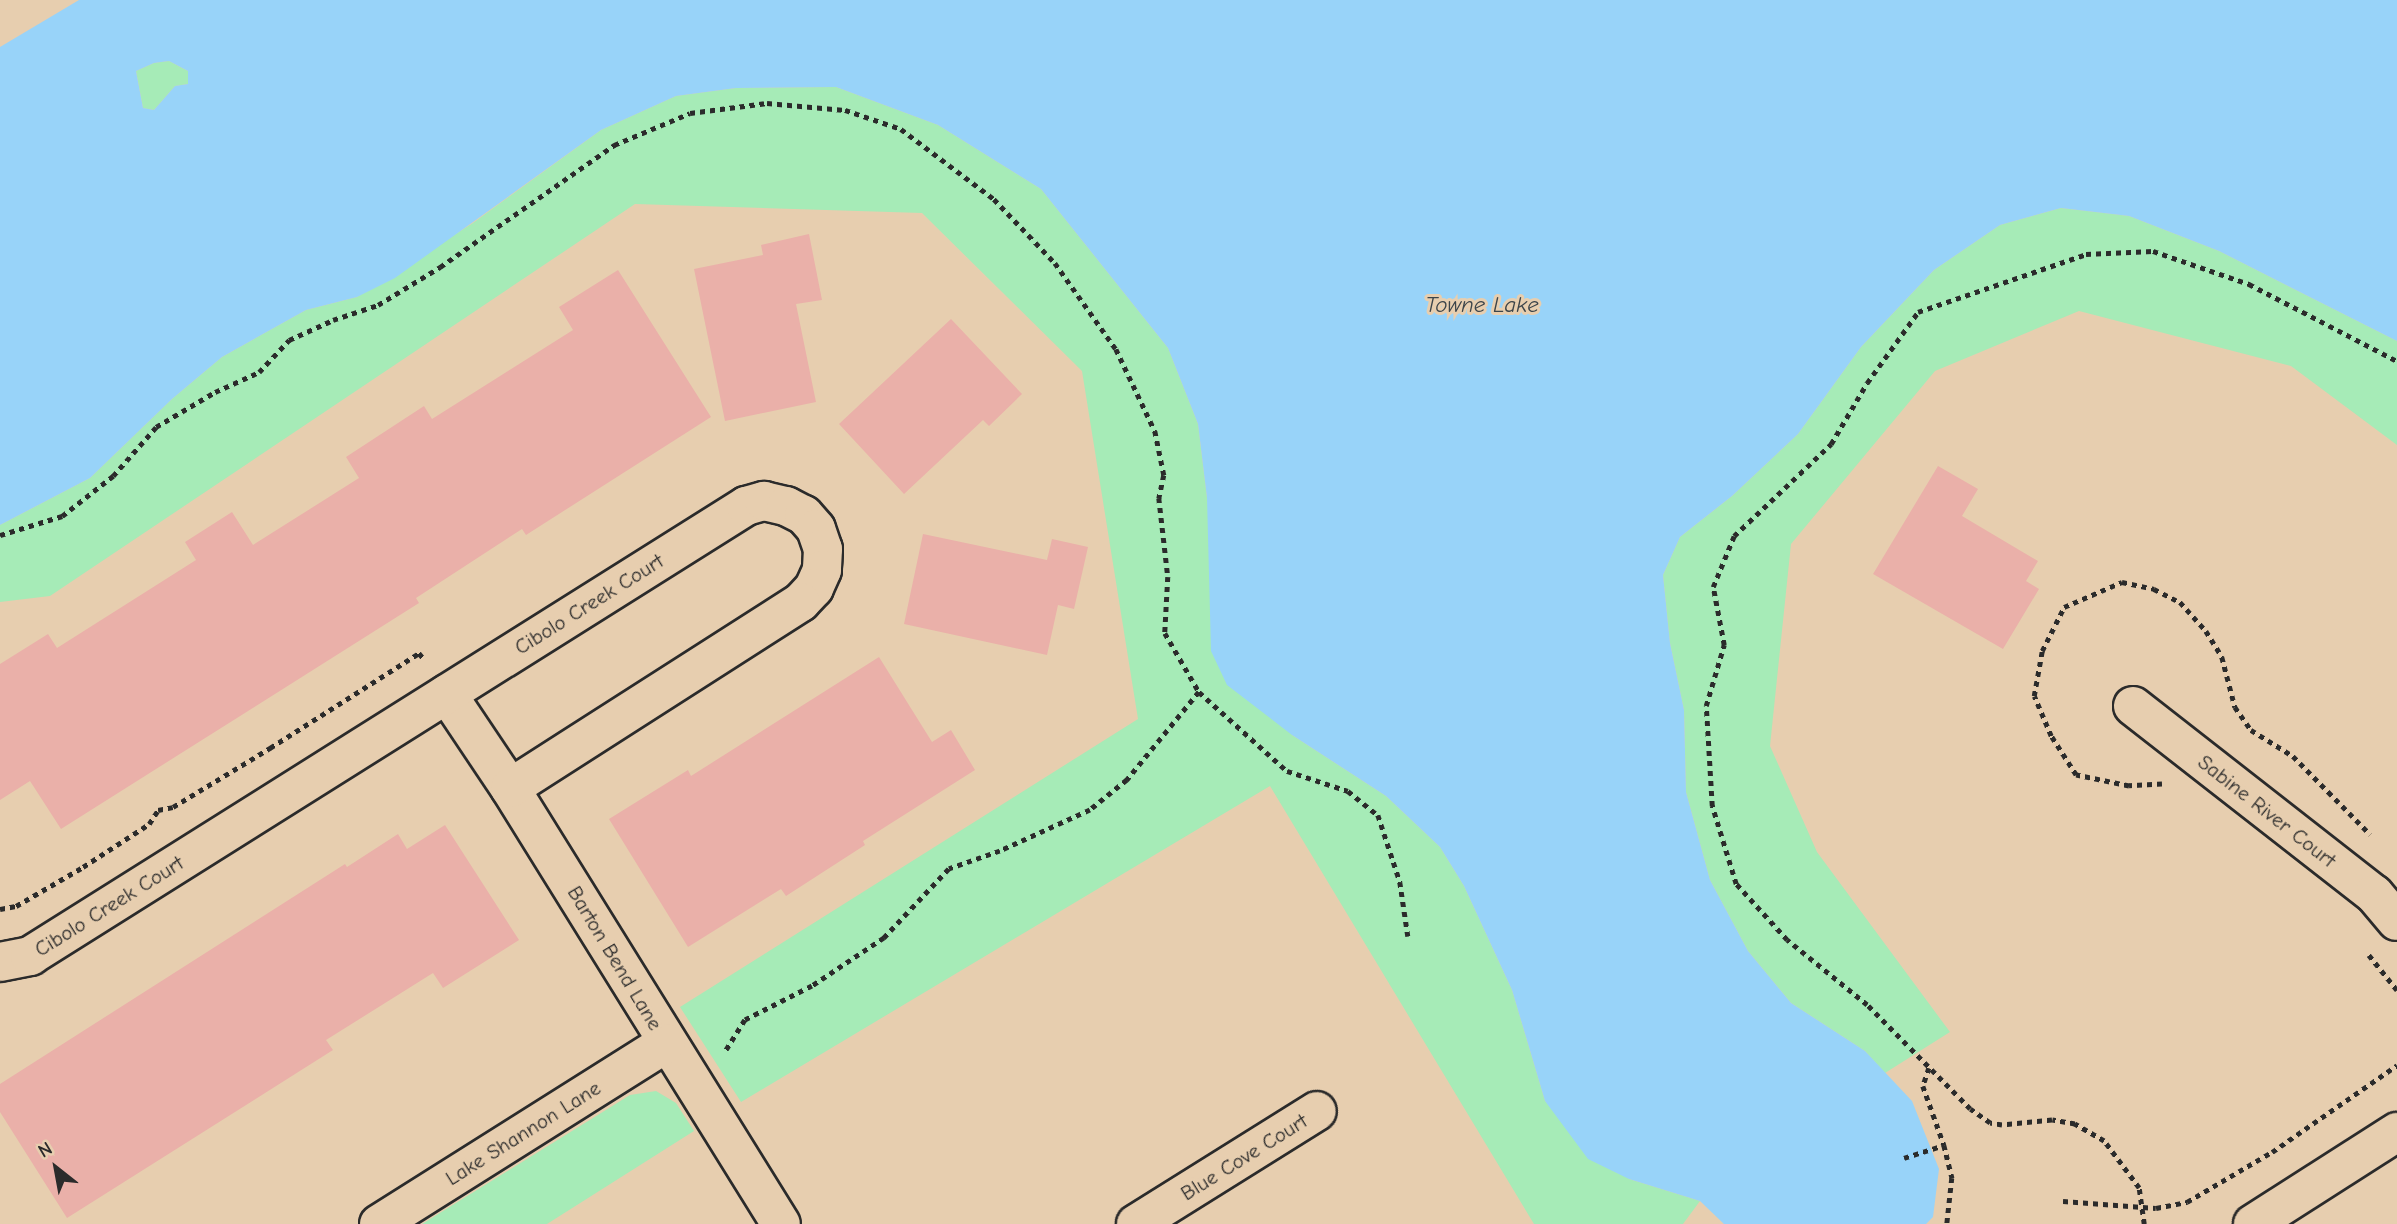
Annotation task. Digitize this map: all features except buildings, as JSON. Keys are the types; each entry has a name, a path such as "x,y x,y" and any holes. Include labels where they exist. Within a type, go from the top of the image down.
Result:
{"street":[{"name":"Cibolo Creek Court","path":"0,962 30,956 746,506 764,501 786,506 804,515 816,529 823,549 822,570 814,588 801,603 510,788"},
{"name":"Barton Bend Lane","path":"447,694 510,788 666,1043 781,1224"},
{"name":"Sabine River Court","path":"2133,706 2374,894 2397,921"},
{"name":"Lake Shannon Lane","path":"379,1224 666,1043"},
{"name":"Blue Cove Court","path":"1136,1224 1317,1111"},
{"path":"2278,1218 2397,1132"}],"path":[{"path":"2144,1224 2144,1206 2138,1188 2127,1168 2104,1141 2075,1124 2052,1120 1990,1124 1969,1109 1867,1005 1787,940 1736,884 1712,806 1706,706 1724,645 1713,587 1734,536 1831,444 1867,383 1918,312 2086,254 2153,251 2213,271 2249,284 2397,361"},
{"path":"0,909 16,906 83,867 149,824 159,810 173,807 419,653 447,694"},
{"path":"1199,692 1287,771 1348,791 1378,815 1399,882 1408,936"},
{"path":"2063,1201 2174,1205 2202,1194 2272,1152 2397,1065"},
{"path":"1929,1068 1923,1086 1944,1145 1952,1178 1947,1224"},
{"path":"1904,1158 1944,1145"}],"green space":[{"path":"169,61 188,71 188,84 175,86 154,110 143,108 136,71 154,63"},
{"path":"836,87 938,125 1041,189 1168,348 1198,424 1207,498 1292,735 1386,796 1440,847 1464,886 1512,990 1545,1101 1629,1179 1700,1201 1683,1224 1534,1224 1270,786 741,1102 680,1007 1138,719 1082,371 922,213 635,204 50,596 0,602 0,525 90,478 172,399 222,357 306,310 357,297 473,223 601,130 676,96 736,88"},
{"path":"2061,208 2129,216 2219,251 2397,341 2397,445 2291,366 2079,311 1935,371 1791,544 1770,746 1817,852 1950,1032 1885,1073 1865,1051 1791,1003 1748,951 1710,880 1686,792 1684,710 1670,643 1663,575 1680,537 1732,496 1798,434 1861,347 1934,270 2000,225"},
{"path":"656,1091 676,1103 694,1131 547,1224 422,1224 630,1095"}],"water":[{"name":"Towne Lake","path":"79,0 2397,0 2397,341 2219,251 2129,216 2061,208 2000,225 1934,270 1861,347 1798,434 1732,496 1680,537 1663,575 1670,643 1684,710 1686,792 1710,880 1748,951 1791,1003 1865,1051 1912,1101 1939,1169 1933,1217 1926,1224 1724,1224 1700,1201 1629,1179 1588,1159 1545,1101 1512,990 1464,886 1440,847 1386,796 1292,735 1227,685 1211,651 1207,498 1198,424 1168,348 1041,189 938,125 836,87 736,88 676,96 601,130 395,278 357,297 306,310 222,357 172,399 90,478 0,525 0,47","holes":["169,61 188,71 188,84 175,86 154,110 143,108 136,71 154,63"]}]}
